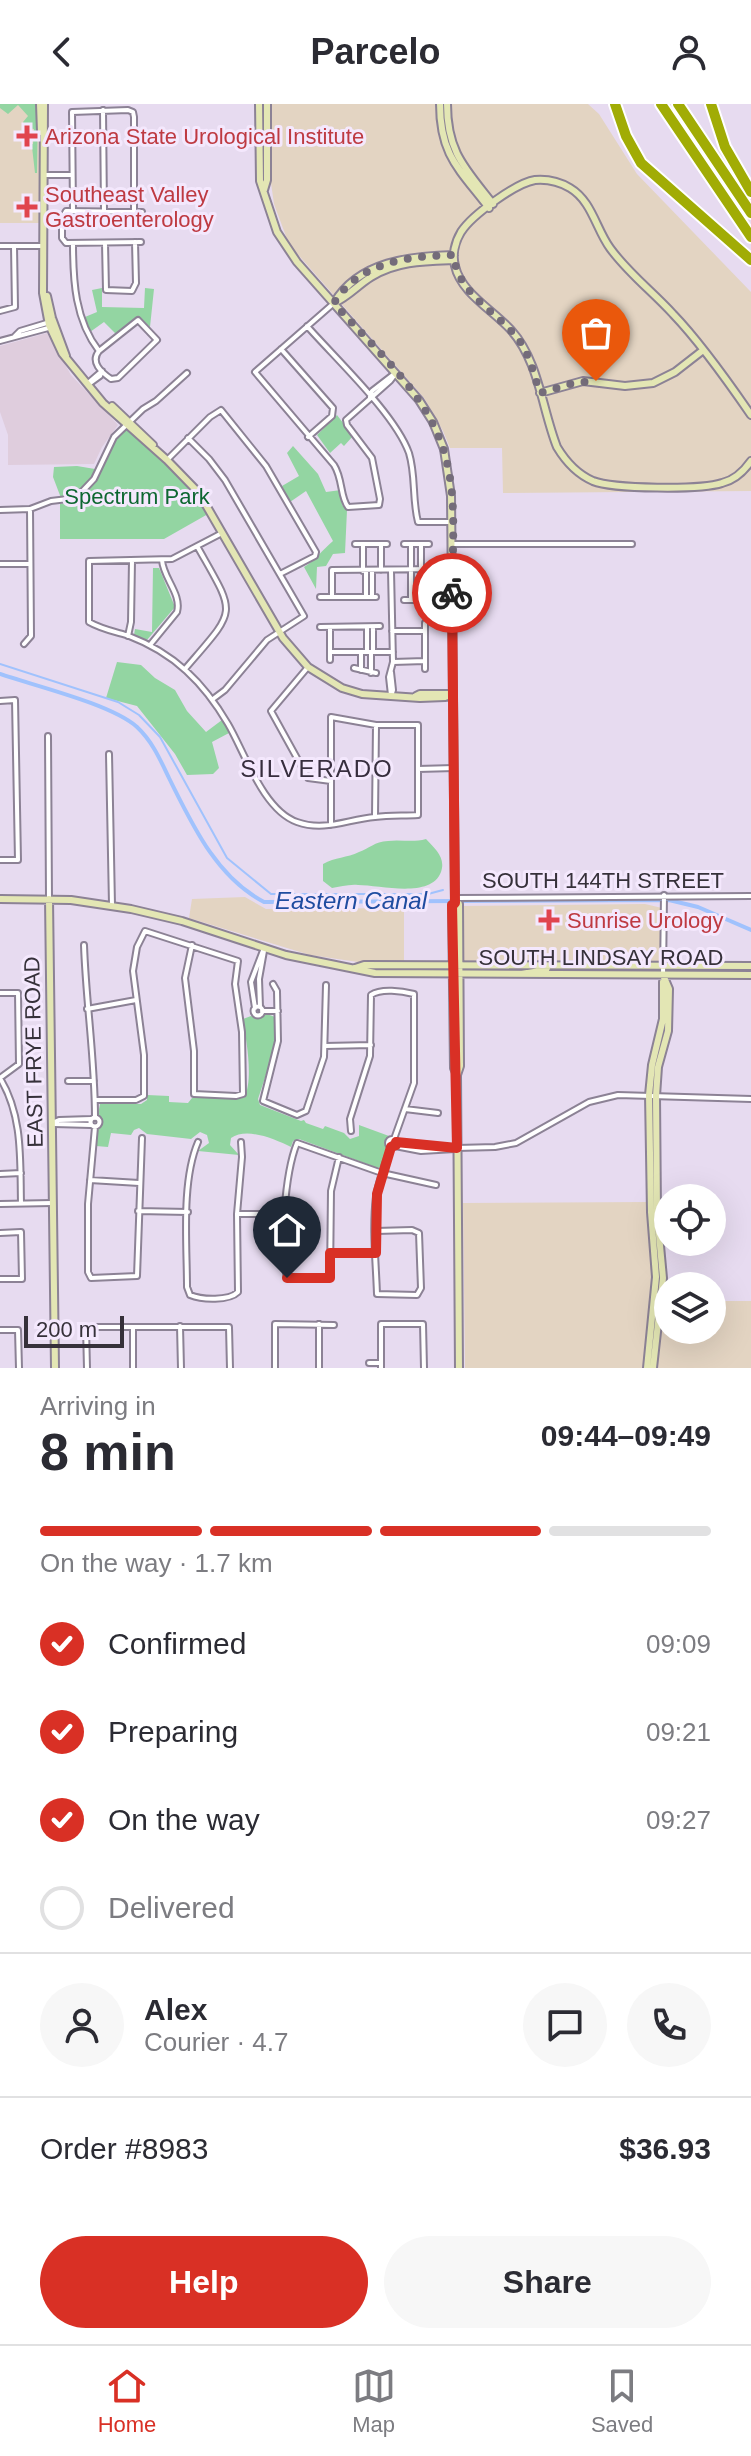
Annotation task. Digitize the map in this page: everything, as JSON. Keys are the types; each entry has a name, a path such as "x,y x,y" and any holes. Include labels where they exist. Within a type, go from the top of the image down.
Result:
{"highway":[{"path":"615,104 626,136 641,163 751,260"},
{"path":"661,104 751,237"},
{"path":"678,104 751,213"},
{"path":"711,104 725,147 751,192"}],"street":[{"path":"42,104 44,287 52,324 66,356 87,385 199,493 288,646 308,667 342,688 362,694 453,694"},
{"path":"259,104 260,181 283,242 419,400 440,439 449,475 459,1368"},
{"path":"264,190 267,180 267,104"},
{"path":"440,104 443,140 491,206"},
{"path":"447,104 449,139 457,161"},
{"path":"73,211 72,118 75,110 103,110 133,112 134,211"},
{"path":"103,110 104,211"},
{"path":"43,175 72,175"},
{"path":"751,415 673,313 640,283 612,250 587,203 574,191 554,182 535,180 520,185 463,228 454,258 458,275 524,348 561,453 570,465 593,481 617,486 712,485 733,479 751,461"},
{"path":"105,243 106,290 135,290 138,242 66,243 62,238 62,218 66,211 142,212"},
{"path":"195,220 195,229"},
{"path":"73,243 76,299 84,325 99,351"},
{"path":"0,246 43,246"},
{"path":"0,311 15,307 14,246"},
{"path":"396,373 372,391 346,423 372,458 380,489 379,505 346,506 338,470 256,374 358,279 385,264 417,256 454,258"},
{"path":"138,320 157,340 114,379 108,378 95,360 99,351 138,320"},
{"path":"0,341 52,324"},
{"path":"307,326 396,428 408,453 415,480 418,522 451,522"},
{"path":"281,349 333,408 334,412 308,437"},
{"path":"540,393 583,381 625,386 653,383 675,372 702,351"},
{"path":"87,385 102,371"},
{"path":"0,510 30,509 51,501 76,498 94,479 111,441 127,423 187,373"},
{"path":"167,460 221,410 266,466 316,552 315,556 280,575"},
{"path":"188,438 225,480 304,616 262,644 225,690 213,699"},
{"path":"24,644 31,636 30,509"},
{"path":"222,533 182,556 162,560 89,561 89,622 150,645 185,669 213,699 276,808 287,817 305,824 331,825 375,817 418,815 418,725 376,725 331,717 331,825"},
{"path":"355,544 384,544 381,571"},
{"path":"320,597 371,597 363,544"},
{"path":"411,600 408,544 429,544"},
{"path":"421,544 421,600"},
{"path":"452,544 632,544"},
{"path":"185,669 221,627 228,611 226,598 197,546"},
{"path":"150,645 177,612 179,605 162,569 162,560"},
{"path":"128,636 132,561"},
{"path":"0,564 30,564"},
{"path":"332,597 332,570 448,571"},
{"path":"391,571 391,696"},
{"path":"404,600 428,600"},
{"path":"425,623 425,669"},
{"path":"320,627 380,626"},
{"path":"361,671 368,652 370,627"},
{"path":"330,628 330,660"},
{"path":"392,631 425,631"},
{"path":"330,652 393,652"},
{"path":"354,668 374,673 368,652"},
{"path":"393,662 425,661"},
{"path":"308,667 271,711 308,778 331,781"},
{"path":"0,701 15,700 18,860 0,860"},
{"path":"375,817 376,725"},
{"name":"EAST FRYE ROAD","path":"48,736 55,1368"},
{"path":"109,754 112,905"},
{"path":"418,769 454,768"},
{"path":"647,1368 656,1277 651,1212 652,1065 663,1019 664,896"},
{"name":"SOUTH 144TH STREET","path":"455,900 751,896"},
{"name":"SOUTH LINDSAY ROAD","path":"0,899 49,899 112,905 182,921 314,961 355,968 364,965 519,975 751,966"},
{"path":"95,1100 141,1100 145,1091 144,1055 133,980 134,960 145,931 192,945 238,961 235,984 240,1013 243,1094 194,1094 194,1051 185,978 192,945"},
{"path":"84,945 87,1009 94,1052 95,1100 89,1180 89,1276 94,1279 137,1276 142,1138"},
{"path":"257,1010 251,982 264,948"},
{"path":"519,975 546,970 548,966"},
{"name":"SOUTH LINDSAY ROAD","path":"456,971 548,966 751,975"},
{"path":"273,984 277,991 277,1052 263,1101 301,1115 306,1111 325,1046 326,985"},
{"path":"351,1131 350,1119 367,1071 371,1045 370,999 373,992 414,994 415,1073 375,1204 377,1294 420,1294 419,1233 412,1230 376,1231"},
{"path":"0,993 18,993 19,1064 0,1078 8,1091 19,1127 21,1203"},
{"path":"87,1009 137,999"},
{"path":"240,1013 278,1011"},
{"path":"325,1046 371,1045"},
{"path":"68,1081 94,1081"},
{"path":"394,1143 457,1148 516,1143 589,1102 618,1095 751,1099"},
{"path":"652,1096 663,1278 653,1368"},
{"path":"405,1109 438,1113"},
{"path":"52,1123 93,1122"},
{"path":"198,1142 193,1153 188,1212 187,1287 190,1295 196,1298 231,1297 238,1292 237,1214 241,1142"},
{"path":"339,1157 331,1191 330,1278 287,1278 287,1178 297,1143 339,1157 382,1173 436,1185"},
{"path":"0,1174 21,1173"},
{"path":"89,1180 139,1183"},
{"path":"0,1204 52,1203"},
{"path":"138,1211 188,1212"},
{"path":"237,1214 285,1214"},
{"path":"0,1233 21,1232 22,1279 0,1279"},
{"path":"330,1253 376,1253"},
{"path":"275,1368 275,1324 334,1325"},
{"path":"319,1324 319,1368"},
{"path":"369,1363 381,1365 381,1324 423,1324 424,1368"},
{"path":"180,1326 181,1368"},
{"path":"87,1368 86,1327 180,1326 229,1327 230,1368"},
{"path":"133,1327 133,1368"},
{"path":"0,1330 18,1330 19,1368"}],"shaded area":[{"path":"0,104 38,104 40,223 0,223"},
{"path":"272,104 588,104 599,114 637,174 751,292 751,491 503,493 502,448 450,448 424,398 287,239 274,204 270,176"},
{"path":"47,333 71,375 118,425 94,464 8,465 8,435 0,412 0,346"},
{"path":"245,897 266,909 404,908 404,961 397,965 365,963 310,955 189,918 192,899"},
{"path":"645,904 662,908 659,962 463,961 461,906"},
{"path":"648,1202 653,1258 654,1344 726,1344 726,1301 751,1301 751,1368 465,1368 463,1203"}],"green space":[{"path":"0,104 38,104 37,173 32,147 25,146 33,144 34,129 26,128 23,122 28,116 18,105 8,114 0,108"},
{"path":"102,288 102,307 144,308 145,288 154,289 150,327 136,317 116,334 104,322 90,332 85,317 97,312 92,290"},
{"path":"337,415 353,436 344,446 341,443 330,453 317,435"},
{"name":"Spectrum Park","path":"126,428 190,487 208,514 164,539 60,539 60,504 80,498 87,492 112,446"},
{"path":"293,446 318,474 326,492 341,490 342,505 347,510 345,553 333,554 326,566 317,567 316,589 304,567 333,541 306,491 290,502 282,486 299,476 287,453"},
{"path":"54,467 95,469 82,489 61,498 53,477"},
{"path":"153,568 159,568 175,607 147,640 134,635 135,629 152,632"},
{"path":"117,662 141,665 175,690 187,711 206,732 222,720 229,733 212,742 219,768 213,774 187,775 175,754 137,706 106,698"},
{"path":"426,839 442,862 441,872 427,885 404,889 355,885 332,888 323,881 323,864 383,842"},
{"path":"267,1014 275,1017 275,1047 258,1099 260,1105 323,1129 325,1126 344,1133 350,1139 359,1136 359,1125 389,1136 384,1143 387,1149 381,1166 378,1168 299,1139 293,1141 291,1147 253,1134 231,1138 230,1145 239,1155 198,1151 209,1143 207,1135 200,1132 191,1139 147,1134 139,1128 131,1135 111,1133 108,1147 96,1146 102,1123 98,1114 100,1104 141,1104 147,1100 147,1095 169,1096 169,1102 188,1103 192,1098 244,1098 249,1070 243,1019 251,1016 258,1019"}],"waterway":[{"path":"0,664 118,702 139,715 160,737 227,858 271,894 428,894 443,890"},
{"name":"Eastern Canal","path":"0,674 91,703 137,727 155,751 207,848 232,879 264,902 669,900 698,907 751,930"}],"way so far":[{"path":"452,593 451,487 440,439 416,396 334,303 338,296 363,275 394,261 417,256 454,255 455,267 464,285 510,329 524,348 540,393 583,381 596,381"}],"place":[{"name":"Arizona State Urological Institute","path":"27,136"},
{"name":"Southeast Valley Gastroenterology","path":"27,207"},
{"name":"Sunrise Urology","path":"549,920"}],"district":[{"name":"SILVERADO","path":"317,769"}],"route":[{"path":"287,1278 330,1278 330,1253 376,1253 375,1204 382,1173 391,1147 396,1142 457,1148 452,946 452,905 455,903 452,593"}]}
